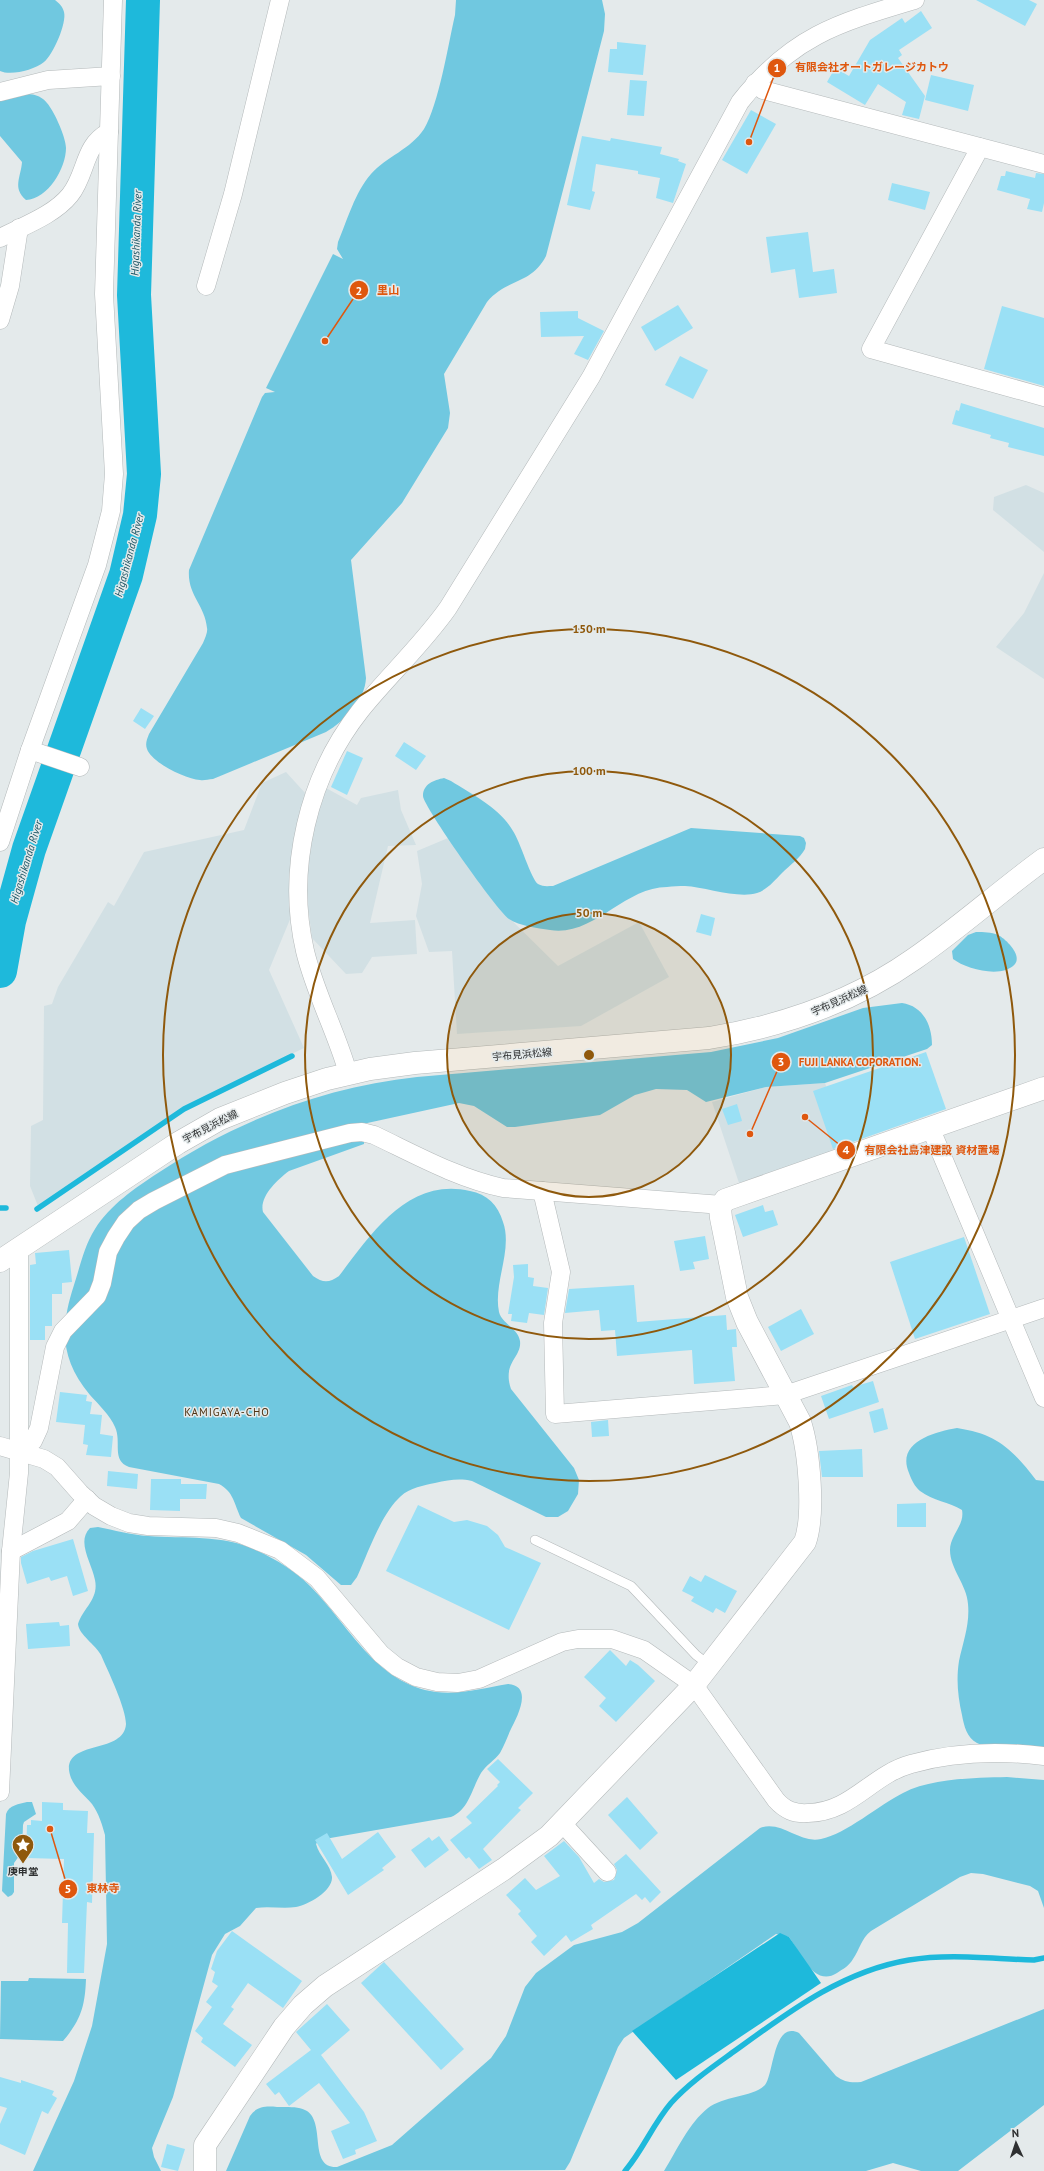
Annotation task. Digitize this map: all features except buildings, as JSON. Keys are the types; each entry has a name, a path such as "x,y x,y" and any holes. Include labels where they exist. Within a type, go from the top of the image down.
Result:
{"street":[{"path":"0,840 33,751 97,565 111,511 114,474 104,300 113,0"},
{"path":"206,286 233,194 280,0"},
{"path":"348,1073 311,973 301,924 299,887 301,849 306,824 322,777 345,732 360,712 428,635 452,602 588,382 730,118 755,83 792,49 824,30 847,21 915,0"},
{"path":"0,92 48,80 111,76"},
{"path":"755,83 762,90 1044,164"},
{"path":"0,238 60,205 70,196 78,184 92,147 99,137 109,132"},
{"path":"978,147 976,155 871,349 1044,398"},
{"path":"0,320 10,286 18,228"},
{"path":"33,751 80,768"},
{"name":"宇布見浜松線","path":"12,1252 199,1130 285,1093 348,1073 416,1063 709,1038 753,1030 781,1022 837,1002 895,972 931,947 1044,859"},
{"path":"205,2171 205,2145 284,2027 303,2005 324,1986 528,1854 562,1823 694,1685 800,1549 808,1532 810,1523 807,1450 800,1422 747,1322 737,1297 720,1218 720,1208 725,1200 1044,1088"},
{"path":"930,1127 1044,1398"},
{"path":"11,1449 33,1441 39,1428 55,1347 63,1331 97,1296 102,1283 108,1252 126,1222 139,1210 225,1165 342,1134 362,1132 374,1135 455,1174 478,1183 502,1188 722,1204"},
{"path":"542,1191 561,1272 553,1323 555,1414 785,1395 1044,1308"},
{"path":"0,1792 10,1551 20,1473 11,1449 12,1252"},
{"path":"11,1449 44,1459 57,1467 87,1499 111,1516 129,1523 148,1526 216,1528 245,1536 280,1550 317,1578 381,1654 397,1667 416,1677 437,1682 458,1683 479,1679 562,1642 595,1637 612,1639 644,1650 694,1685 776,1800 783,1807 792,1812 817,1813 832,1810 851,1800 891,1772 920,1762 981,1754 1044,1756"},
{"path":"10,1551 68,1521 87,1499"},
{"path":"562,1823 607,1872"}],"lane":[{"path":"535,1540 631,1586 696,1654 709,1665"}],"shaded area":[{"path":"0,0 55,0 62,7 64,17 61,31 48,58 40,65 29,70 10,73 0,71"},
{"path":"456,0 602,0 605,14 604,31 546,256 533,272 495,294 487,302 444,374 450,413 448,428 402,503 351,560 366,678 365,686 358,702 347,716 326,732 213,779 202,780 187,777 155,760 147,749 146,745 149,734 203,643 207,633 206,620 193,593 189,579 189,570 262,397 265,393 275,392 266,388 333,254 343,259 337,249 338,242 360,189 377,168 405,148 419,136 424,129 439,90 455,15"},
{"path":"26,94 37,96 47,102 58,122 64,137 66,148 63,164 54,181 42,194 26,200 22,196 18,187 22,162 0,136 0,101"},
{"path":"1026,485 1044,493 1044,552 993,510 994,497"},
{"path":"1044,573 1044,679 996,647 1024,613"},
{"path":"286,772 306,794 291,917 269,970 304,1048 183,1107 38,1206 30,1186 31,1126 43,1120 44,1006 52,1004 58,987 108,902 114,906 144,852 244,830 262,783"},
{"path":"444,778 477,797 501,815 516,836 535,881 544,886 553,886 691,828 800,836 804,838 806,843 805,849 798,858 771,884 764,890 757,893 741,895 693,887 672,886 651,889 623,902 581,926 566,930 550,930 523,925 509,919 502,912 477,880 426,804 423,796 425,788 430,783"},
{"path":"326,788 357,805 361,798 398,790 401,810 416,845 388,846 370,923 415,920 417,954 372,957 362,973 346,974 312,938 307,899 307,875 314,826"},
{"path":"448,838 499,908 558,966 639,922 669,977 581,1026 457,1034 452,951 429,952 416,916 422,884 417,851"},
{"path":"976,932 993,933 1005,940 1015,952 1017,960 1015,964 1009,969 993,972 975,969 953,959 952,951 968,935"},
{"path":"902,1003 916,1008 921,1012 930,1030 932,1045 927,1049 825,1083 766,1087 706,1102 687,1090 656,1089 635,1095 600,1115 515,1127 507,1127 474,1106 459,1103 349,1127 364,1142 364,1144 289,1171 270,1189 262,1206 263,1212 313,1276 323,1281 329,1281 339,1276 379,1227 394,1212 410,1200 428,1192 448,1189 476,1192 491,1201 501,1216 506,1244 498,1290 499,1312 503,1320 519,1337 520,1341 518,1352 510,1366 509,1380 511,1389 574,1468 579,1480 578,1494 568,1511 558,1517 546,1517 472,1481 454,1480 417,1487 404,1493 387,1513 357,1577 351,1585 341,1585 306,1555 241,1518 231,1495 219,1484 129,1467 124,1464 120,1460 117,1433 113,1423 80,1382 73,1369 68,1356 66,1343 66,1315 85,1249 101,1220 115,1205 158,1173 218,1137 250,1122 315,1098 382,1082 417,1077 711,1052 778,1038 863,1008"},
{"path":"825,1083 847,1146 739,1183 712,1102 766,1087"},
{"path":"957,1428 983,1434 993,1439 1011,1452 1036,1480 1044,1481 1044,1749 984,1746 974,1741 966,1731 959,1695 958,1675 959,1661 967,1626 968,1604 965,1590 953,1564 950,1550 952,1540 960,1525 962,1510 930,1497 920,1491 912,1480 906,1463 908,1454 912,1447 919,1441 938,1432"},
{"path":"98,1527 129,1534 218,1540 231,1542 258,1551 286,1566 310,1586 365,1651 396,1678 415,1687 445,1693 472,1691 508,1684 516,1686 520,1690 522,1696 519,1711 500,1753 485,1767 466,1804 457,1814 451,1817 319,1840 316,1844 330,1868 332,1877 331,1882 324,1892 301,1906 286,1908 256,1908 240,1926 225,1934 212,1955 173,2097 152,2148 154,2157 161,2171 33,2171 74,2081 92,2026 107,1944 105,1835 97,1812 72,1781 69,1770 71,1761 77,1754 116,1740 123,1733 126,1724 120,1699 101,1655 81,1632 78,1624 80,1618 93,1598 96,1587 86,1553 84,1540 90,1528"},
{"path":"1007,1777 1044,1780 1044,1908 1038,1891 1030,1886 983,1874 971,1873 960,1877 871,1931 865,1937 850,1964 837,1973 829,1976 821,1976 808,1966 789,1937 776,1934 624,2038 618,2047 570,2162 565,2170 226,2171 250,2116 259,2108 265,2107 289,2107 304,2109 307,2111 313,2117 316,2125 320,2153 323,2160 328,2165 337,2167 392,2145 491,2058 506,2036 525,1987 536,1973 574,1945 622,1932 638,1923 760,1828 768,1826 776,1827 805,1838 813,1840 821,1839 831,1836 852,1825 894,1798 914,1788 927,1784 954,1780"},
{"path":"27,1802 32,1802 36,1814 24,1822 22,1852 14,1863 14,1892 8,1897 2,1891 6,1814 12,1807"},
{"path":"780,1933 789,1937 821,1983 676,2080 632,2031"},
{"path":"29,1978 86,1979 85,1997 81,2012 74,2026 63,2041 0,2039 1,1981 28,1981"},
{"path":"1044,2009 1044,2105 958,2171 921,2171 893,2163 866,2171 664,2171 689,2129 708,2108 722,2101 753,2092 765,2085 779,2041 784,2034 790,2031 799,2033 836,2076 848,2082 861,2082"}],"waterway":[{"name":"Higashikanda River","path":"0,971 9,921 29,849 126,575 140,515 144,474 134,295 143,0"},
{"path":"37,1209 184,1109 292,1056"},
{"path":"0,1208 6,1208"},
{"path":"625,2171 665,2111 686,2088 711,2068 797,2007 839,1983 885,1965 924,1958 972,1957 1034,1960 1044,1958"}],"place":[{"name":"有限会社オートガレージカトウ","path":"749,142"},
{"name":"里山","path":"325,341"},
{"name":"有限会社島津建設 資材置場","path":"805,1117"},
{"name":"FUJI LANKA COPORATION.","path":"750,1134"},
{"name":"東林寺","path":"50,1829"},
{"name":"庚申堂","path":"23,1864"}],"district":[{"name":"KAMIGAYA-CHO","path":"227,1412"}]}
